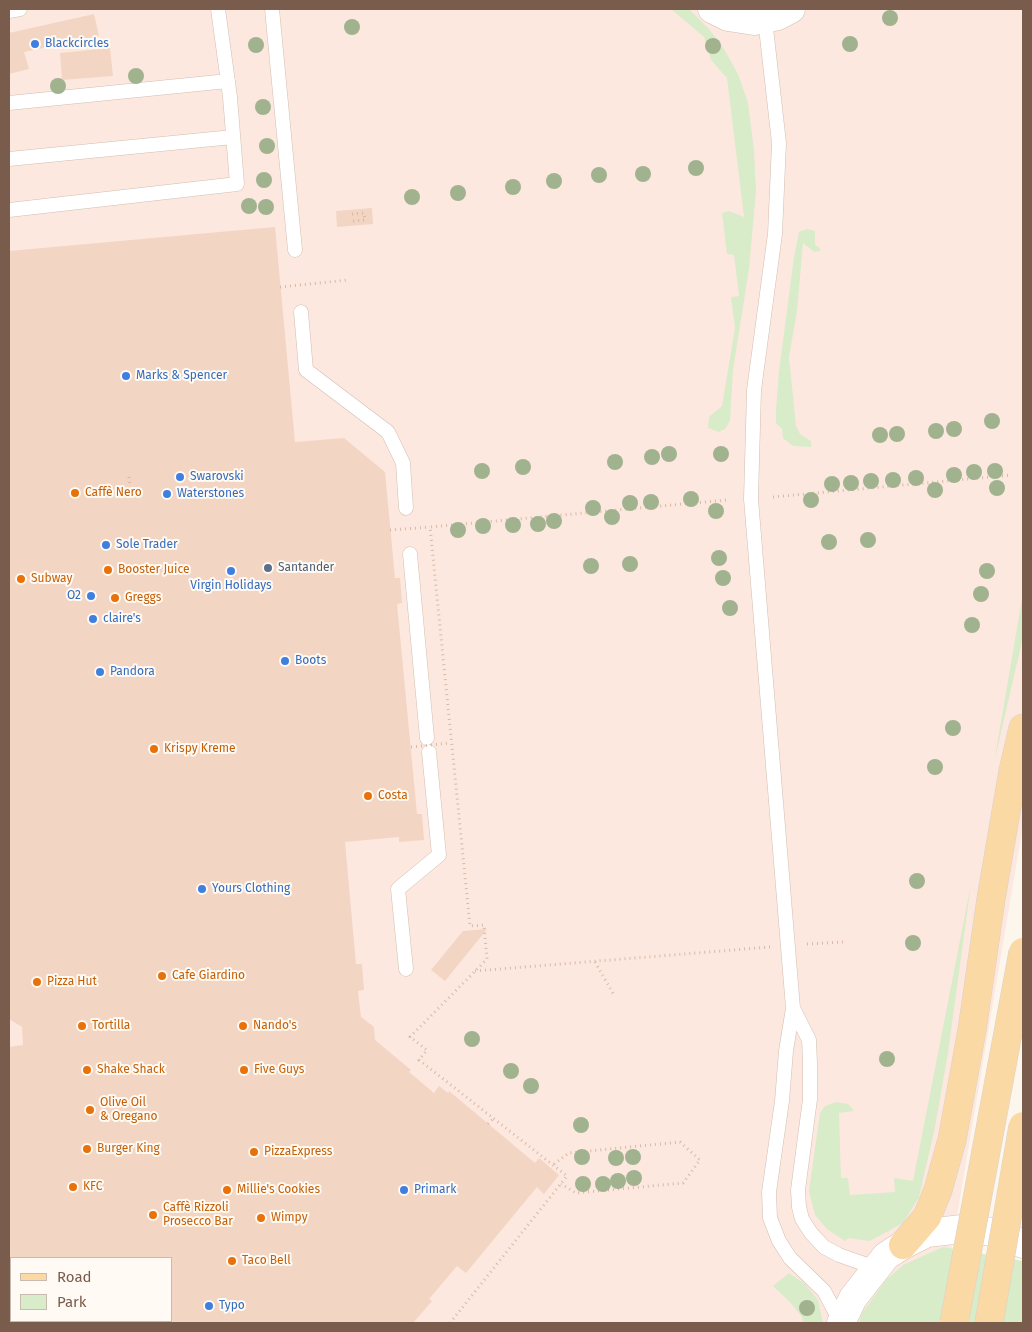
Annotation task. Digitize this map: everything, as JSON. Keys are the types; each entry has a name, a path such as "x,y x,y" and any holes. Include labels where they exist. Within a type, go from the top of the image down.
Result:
{"main road":[{"path":"712,9 719,14 741,20 765,19 791,9"},
{"path":"903,1245 927,1217 938,1190 952,1140 972,1030 991,899 1013,771 1023,728"},
{"path":"954,1323 1023,952"},
{"path":"989,1323 1023,1126"},
{"path":"841,1323 853,1298 886,1256 927,1233 962,1229 994,1232 1023,1244"}],"lane":[{"path":"9,11 20,9"},
{"path":"9,210 237,184 228,81 218,9"},
{"path":"272,9 295,250"},
{"path":"765,19 779,143 775,234 754,390 751,499 793,1008 786,1051 782,1101 768,1192 770,1218 779,1241 790,1258 824,1291 841,1323"},
{"path":"9,103 228,81"},
{"path":"9,159 233,137"},
{"path":"301,312 306,370 388,432 403,463 406,508"},
{"path":"406,969 398,889 439,854 410,554"},
{"path":"793,1008 809,1040 810,1063 810,1099 798,1190 802,1219 811,1233 824,1247 839,1256 876,1268"}],"path":[{"path":"352,214 364,212 365,220 353,221"},
{"path":"280,287 348,280"},
{"path":"773,497 1012,475"},
{"path":"129,476 130,487"},
{"path":"390,530 728,500"},
{"path":"430,527 450,743 470,926 484,924 487,959 410,1037 428,1050 419,1060 568,1176 450,1323"},
{"path":"410,747 450,743"},
{"path":"474,972 843,942"},
{"path":"595,962 614,995"},
{"path":"488,1124 493,1119"},
{"path":"554,1164 569,1153 680,1142 700,1160 683,1183 576,1193 562,1184"}],"shaded area":[{"path":"9,9 1023,9 1023,825 939,1323 9,1323"}],"green space":[{"path":"671,9 689,9 709,29 724,49 738,74 748,103 754,150 756,191 749,269 733,370 730,421 725,429 719,432 708,428 709,417 722,406 735,328 731,297 739,296 734,255 727,254 722,213 729,211 744,217 727,78 711,60 704,37"},
{"path":"807,229 815,231 815,245 820,248 820,251 814,252 803,243 797,311 789,357 796,426 800,434 811,441 811,447 793,446 783,438 782,429 776,423 779,371 794,257 799,232"},
{"path":"1023,593 1023,637 994,763 1005,698"},
{"path":"971,884 948,1053 935,1127 919,1197 903,1223 870,1241 848,1238 845,1241 827,1229 815,1215 809,1191 820,1113 825,1106 836,1102 848,1104 854,1111 839,1113 841,1178 848,1178 850,1195 895,1192 894,1178 913,1181"},
{"path":"943,1247 1023,1261 1023,1323 859,1323 862,1313 886,1280 903,1265"},
{"path":"789,1273 805,1284 818,1300 823,1323 803,1323 802,1317 790,1302 773,1286"}],"building":[{"name":"Blackcircles","path":"94,14 99,36 24,52 29,69 9,74 9,33"},
{"path":"110,48 113,76 62,80 60,53"},
{"path":"372,208 373,224 337,227 336,211"},
{"path":"275,227 295,442 344,438 385,472 395,578 400,578 402,603 397,604 417,814 422,814 424,840 399,842 399,837 345,842 356,964 362,964 364,990 358,991 361,1017 374,1027 375,1040 411,1070 409,1072 434,1093 439,1086 448,1093 449,1091 535,1163 539,1158 559,1175 544,1194 537,1187 466,1273 457,1266 429,1299 432,1301 413,1323 9,1323 9,1047 23,1045 22,1027 9,1019 9,251"},
{"path":"487,929 445,981 431,970 463,931"}],"place":[{"name":"Blackcircles","path":"35,44"},
{"name":"Marks & Spencer","path":"126,376"},
{"name":"Swarovski","path":"180,477"},
{"name":"Caffè Nero","path":"75,493"},
{"name":"Waterstones","path":"167,494"},
{"name":"Sole Trader","path":"106,545"},
{"name":"Santander","path":"268,568"},
{"name":"Booster Juice","path":"108,570"},
{"name":"Virgin Holidays","path":"231,571"},
{"name":"Subway","path":"21,579"},
{"name":"O2","path":"91,596"},
{"name":"Greggs","path":"115,598"},
{"name":"claire's","path":"93,619"},
{"name":"Boots","path":"285,661"},
{"name":"Pandora","path":"100,672"},
{"name":"Krispy Kreme","path":"154,749"},
{"name":"Costa","path":"368,796"},
{"name":"Yours Clothing","path":"202,889"},
{"name":"Cafe Giardino","path":"162,976"},
{"name":"Pizza Hut","path":"37,982"},
{"name":"Tortilla","path":"82,1026"},
{"name":"Nando's","path":"243,1026"},
{"name":"Shake Shack","path":"87,1070"},
{"name":"Five Guys","path":"244,1070"},
{"name":"Olive Oil & Oregano","path":"90,1110"},
{"name":"Burger King","path":"87,1149"},
{"name":"PizzaExpress","path":"254,1152"},
{"name":"KFC","path":"73,1187"},
{"name":"Millie's Cookies","path":"227,1190"},
{"name":"Primark","path":"404,1190"},
{"name":"Caffè Rizzoli Prosecco Bar","path":"153,1215"},
{"name":"Wimpy","path":"261,1218"},
{"name":"Taco Bell","path":"232,1261"},
{"name":"Typo","path":"209,1306"}]}
